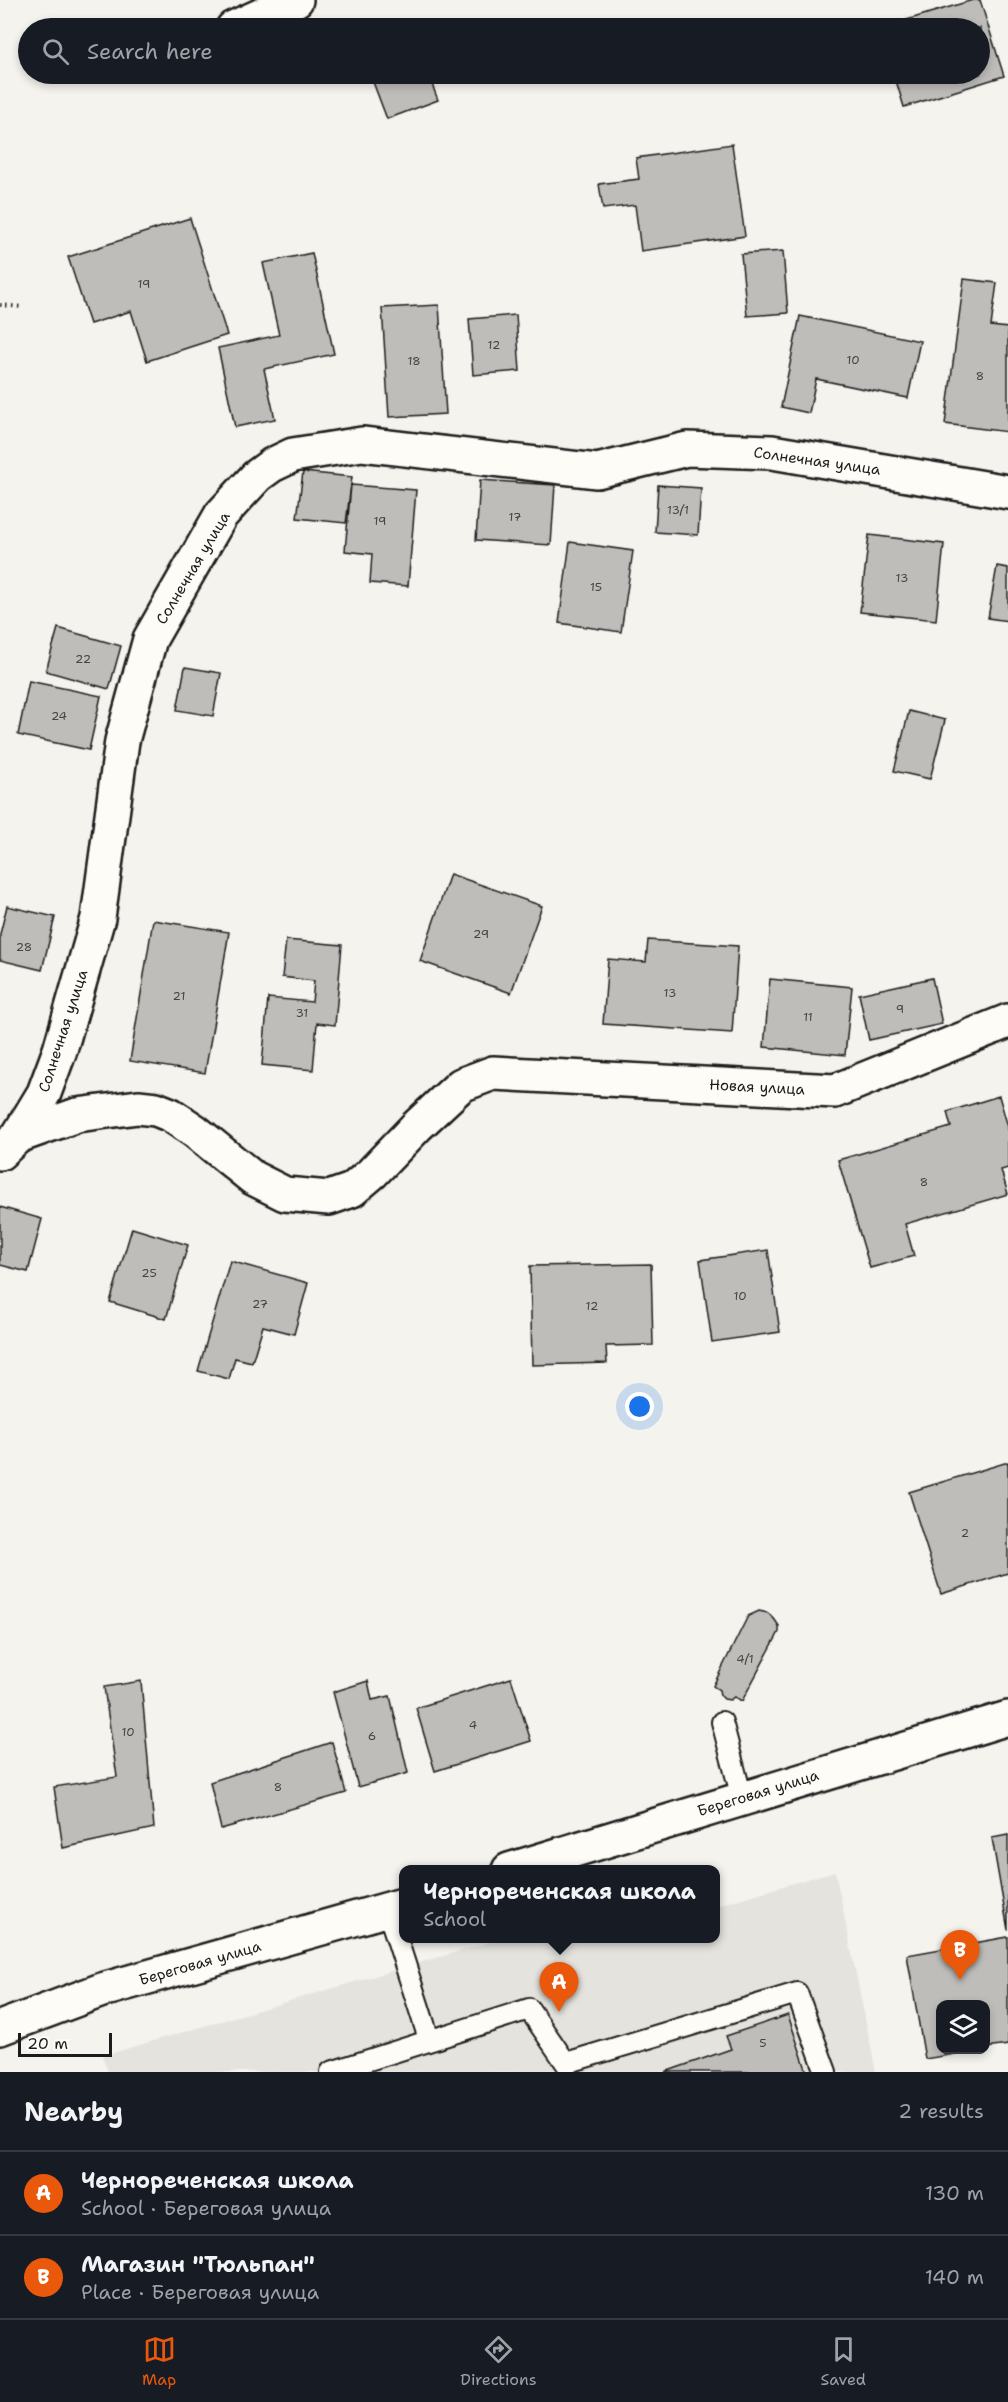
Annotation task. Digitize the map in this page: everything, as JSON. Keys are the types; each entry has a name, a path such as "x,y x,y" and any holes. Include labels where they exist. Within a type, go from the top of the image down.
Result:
{"street":[{"path":"256,18 296,0"},
{"name":"Солнечная улица","path":"9,1145 44,1093 60,1050 98,918 122,741 150,639 221,515 257,476 272,465 293,455 362,444 597,471 687,449 772,452 1008,492"},
{"name":"Новая улица","path":"9,1145 77,1115 138,1107 156,1108 187,1126 253,1178 285,1194 329,1198 352,1190 372,1173 461,1085 493,1073 835,1091 1008,1021"},
{"name":"Береговая улица","path":"522,1865 1008,1718"},
{"name":"Береговая улица","path":"0,2028 102,1990 395,1908"}],"lane":[{"path":"722,1722 742,1798"},
{"path":"395,1908 399,1923"},
{"path":"404,1943 429,2039"},
{"path":"331,2072 529,2009 566,2062 797,1993 826,2072"}],"path":[{"path":"0,305 23,308"}],"shaded area":[{"path":"835,1871 876,2072 108,2072 102,2056 487,1943 720,1943 720,1905"}],"building":[{"path":"973,0 980,0 986,18 913,18"},
{"path":"990,32 1004,76 990,80"},
{"path":"374,84 432,84 438,100 387,119"},
{"path":"897,84 978,84 904,107"},
{"path":"732,144 745,236 641,251 635,205 603,209 599,184 639,179 636,158"},
{"path":"190,218 227,335 147,361 131,311 90,324 68,257"},
{"path":"783,251 788,313 747,316 741,254"},
{"path":"312,253 334,354 264,369 275,419 235,427 218,348 279,335 263,263"},
{"path":"964,279 997,283 991,326 1008,328 1008,432 945,424"},
{"path":"439,305 446,414 389,417 382,308"},
{"path":"516,315 520,371 473,375 469,319"},
{"path":"800,316 920,341 908,398 816,379 809,413 781,407"},
{"path":"303,472 352,477 346,523 297,518"},
{"path":"480,480 555,485 551,545 476,540"},
{"path":"351,485 416,490 408,586 370,583 372,554 345,551"},
{"path":"658,485 701,488 698,535 655,532"},
{"path":"869,535 944,544 936,620 860,612"},
{"path":"570,542 633,551 621,632 559,623"},
{"path":"997,566 1008,568 1008,621 988,618"},
{"path":"58,628 121,646 109,689 46,671"},
{"path":"185,667 221,673 213,716 177,710"},
{"path":"29,681 101,696 89,750 18,735"},
{"path":"909,711 945,720 930,779 894,771"},
{"path":"450,874 542,906 511,993 420,961"},
{"path":"7,906 55,917 42,970 0,960 0,934"},
{"path":"153,920 229,932 205,1073 130,1061"},
{"path":"286,940 342,945 335,1025 317,1023 313,1070 262,1065 268,998 312,1002 314,981 282,977"},
{"path":"648,940 738,946 732,1033 603,1024 608,959 646,962"},
{"path":"932,978 942,1024 869,1040 859,994"},
{"path":"770,979 852,987 845,1055 764,1047"},
{"path":"999,1096 1008,1127 1008,1168 1001,1170 1008,1194 905,1224 914,1256 870,1268 838,1160 951,1127 947,1112"},
{"path":"0,1207 42,1219 28,1272 0,1265"},
{"path":"132,1228 188,1245 166,1319 110,1302"},
{"path":"768,1250 780,1332 712,1342 700,1260"},
{"path":"230,1261 308,1283 294,1334 263,1326 252,1362 235,1358 229,1379 198,1371"},
{"path":"651,1264 653,1345 606,1346 607,1363 532,1365 530,1266"},
{"path":"1008,1462 1008,1573 941,1594 909,1492"},
{"path":"759,1611 768,1613 775,1620 779,1626 779,1632 742,1701 734,1697 730,1700 724,1699 719,1690 713,1686 748,1616"},
{"path":"511,1678 531,1741 435,1771 416,1708"},
{"path":"141,1681 154,1828 63,1848 54,1787 117,1777 104,1687"},
{"path":"368,1681 372,1700 390,1696 408,1773 358,1787 333,1692"},
{"path":"332,1742 346,1793 221,1829 210,1782"},
{"path":"1008,1835 1008,1930 992,1838"},
{"path":"1008,1937 1008,2045 990,2047 990,2000 936,2000 936,2054 956,2054 925,2059 907,1955"},
{"path":"788,2015 807,2072 665,2072 731,2049 726,2036"}],"place":[{"name":"Магазин \"Тюльпан\"","path":"960,1980"},
{"name":"Чернореченская школа","path":"559,2012"}]}
